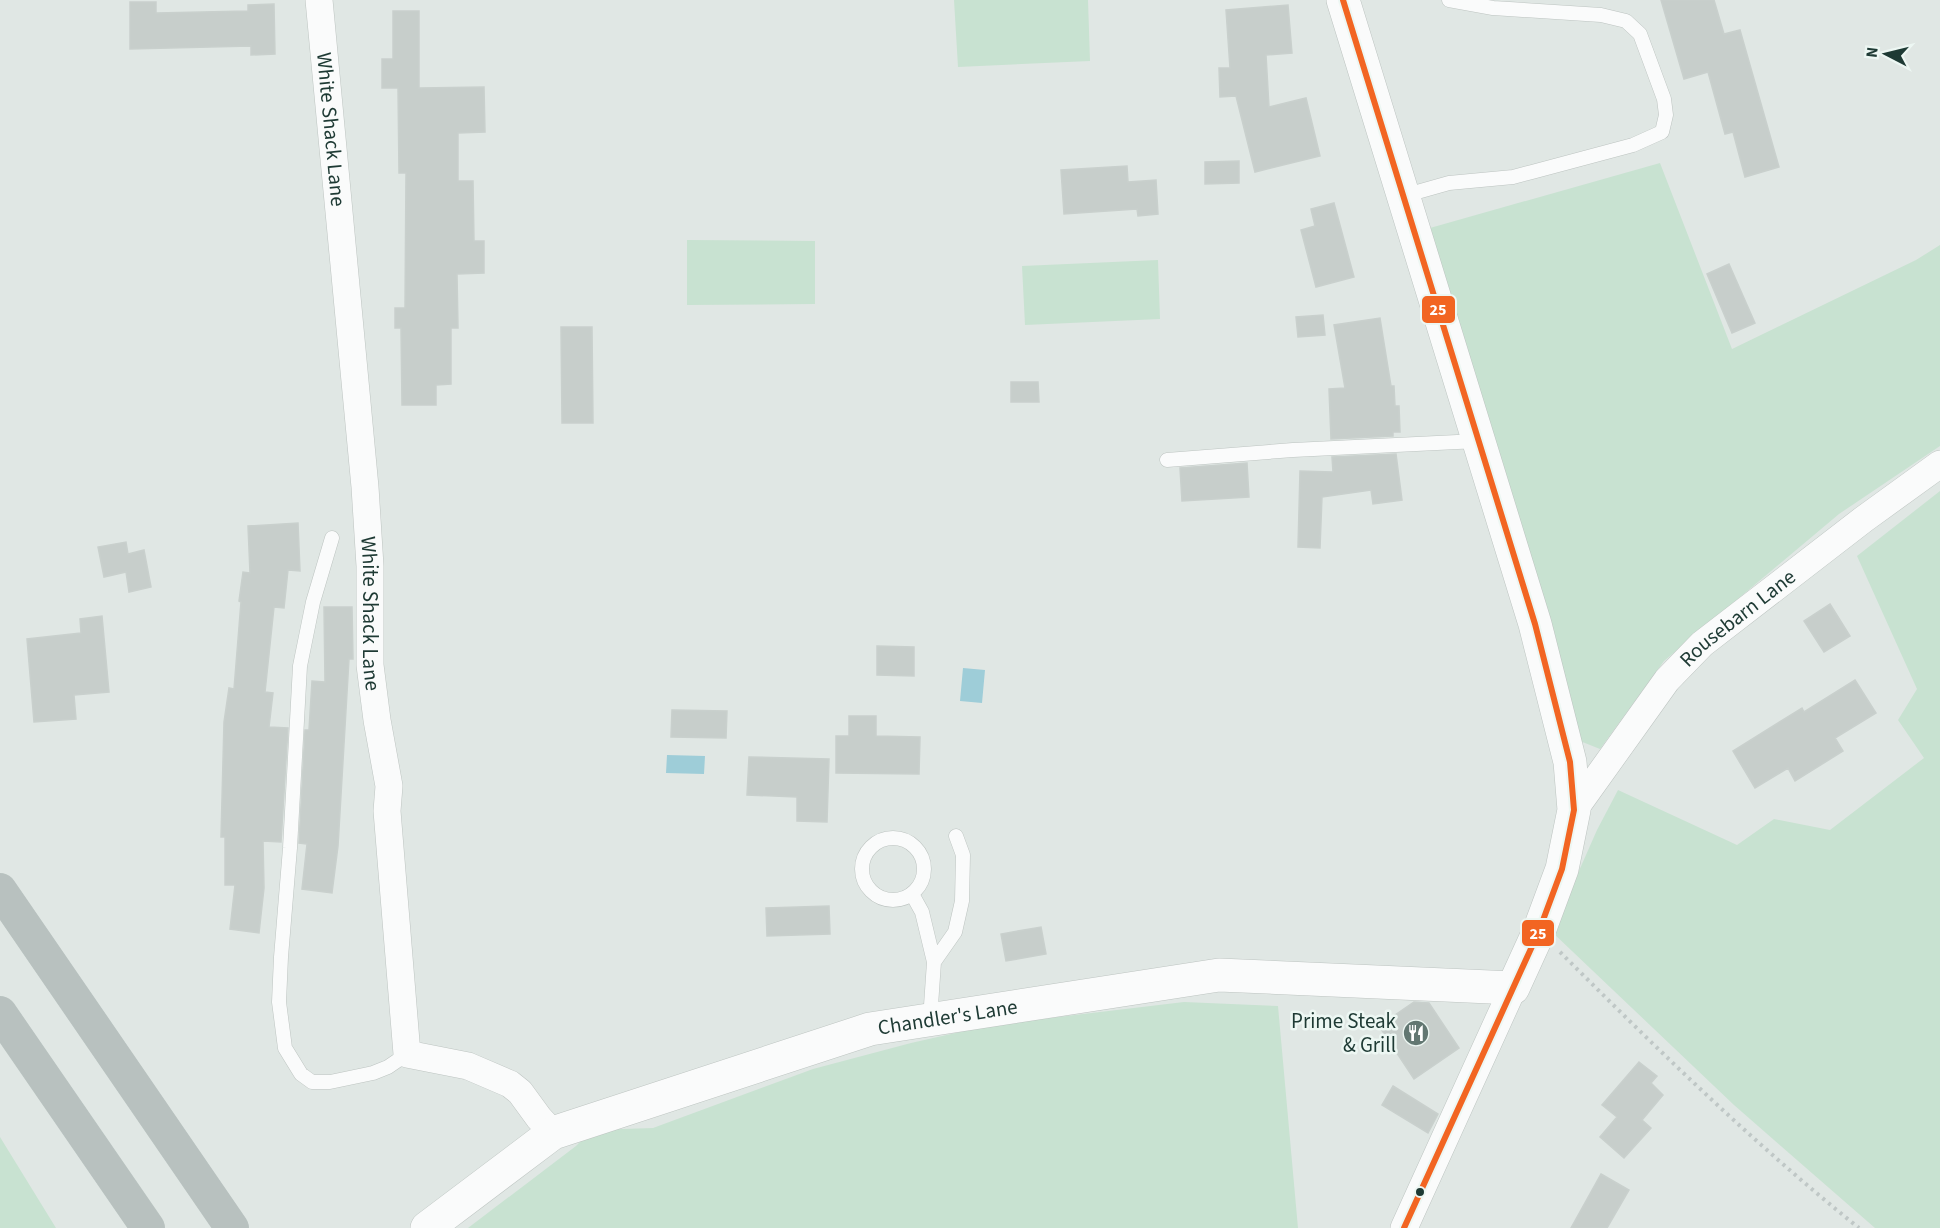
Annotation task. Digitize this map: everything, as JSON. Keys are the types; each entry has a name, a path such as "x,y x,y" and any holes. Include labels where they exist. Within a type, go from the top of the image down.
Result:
{"highway":[{"path":"0,890 232,1228"},
{"path":"0,1013 148,1228"}],"street":[{"name":"White Shack Lane","path":"319,0 364,487 370,566 370,665 389,786 387,812 407,1054"},
{"path":"1348,1 1403,196 1535,624 1570,762 1574,810 1562,869 1539,931 1404,1228"},
{"name":"Rousebarn Lane","path":"1574,810 1667,680 1702,644 1864,519 1940,464"},
{"name":"Chandler's Lane","path":"426,1228 553,1133 870,1029 1219,975 1513,988"},
{"path":"407,1054 468,1066 510,1084 520,1092 553,1133"}],"lane":[{"path":"1403,196 1449,183 1513,177 1633,145 1662,132 1666,115 1664,99 1640,34 1626,21 1601,15 1494,8 1449,0"},
{"path":"1167,460 1293,450 1479,441"},
{"path":"332,538 313,602 300,666 290,848 280,957 279,1002 285,1048 301,1074 312,1082 339,1080 373,1073 388,1067 407,1054"},
{"path":"934,962 955,932 962,902 963,855 956,836"},
{"path":"888,838 898,838 916,848 924,867 919,886 912,894 903,899 892,900 883,899 874,894 862,877 865,856 870,848 888,838"},
{"path":"912,894 922,912 934,962 930,1020"}],"path":[{"path":"1539,931 1674,1066 1825,1201 1859,1228"}],"green space":[{"path":"954,0 1088,0 1090,61 958,67"},
{"path":"1660,163 1732,349 1916,260 1940,245 1940,446 1839,514 1664,661 1600,749 1575,739 1430,228"},
{"path":"687,240 815,241 815,304 687,305"},
{"path":"1158,260 1160,319 1025,325 1022,266"},
{"path":"1940,491 1940,1228 1875,1228 1734,1105 1552,932 1597,830 1618,790 1737,845 1774,819 1830,830 1924,758 1898,720 1917,689 1857,556"},
{"path":"1184,1002 1278,1006 1298,1228 468,1228 576,1146 592,1130 653,1128 813,1069 991,1025"},
{"path":"0,1137 56,1228 0,1228"}],"water":[{"path":"963,668 985,670 982,703 960,701"},
{"path":"667,755 705,756 704,774 666,773"}],"building":[{"path":"1661,0 1714,0 1724,34 1740,30 1779,167 1745,177 1733,132 1725,134 1708,72 1684,79"},
{"path":"130,2 156,2 156,13 248,11 248,5 274,4 275,54 251,55 251,46 130,49"},
{"path":"1288,5 1292,53 1266,55 1269,107 1306,98 1320,156 1255,172 1236,96 1220,97 1219,68 1230,68 1226,10"},
{"path":"393,11 419,11 419,88 484,87 485,132 458,133 458,181 473,181 474,241 484,241 484,273 457,274 458,328 451,328 451,384 436,385 436,405 402,405 401,328 395,328 395,308 405,308 406,173 399,173 398,88 382,88 382,59 393,59"},
{"path":"1239,161 1239,183 1205,184 1205,162"},
{"path":"1127,166 1128,182 1156,180 1158,214 1138,216 1137,209 1064,214 1061,170"},
{"path":"1334,203 1354,277 1316,287 1301,230 1315,226 1311,209"},
{"path":"1729,264 1755,323 1732,333 1707,274"},
{"path":"1323,315 1325,335 1298,337 1296,317"},
{"path":"1380,318 1391,386 1394,386 1395,406 1399,406 1400,432 1393,432 1393,436 1331,439 1329,389 1345,388 1334,325"},
{"path":"561,327 592,327 593,423 562,423"},
{"path":"1011,382 1038,382 1039,402 1011,402"},
{"path":"1396,454 1402,500 1373,504 1371,490 1322,497 1320,548 1298,547 1300,471 1333,472 1332,457"},
{"path":"1247,463 1249,497 1182,501 1180,468"},
{"path":"298,523 300,571 288,570 284,608 274,607 265,692 273,693 269,727 288,728 281,842 263,841 264,888 259,933 230,929 235,885 225,885 225,837 221,837 224,722 229,688 234,689 243,572 250,573 248,526"},
{"path":"126,542 128,554 144,550 151,587 129,592 126,572 104,577 98,547"},
{"path":"1830,604 1850,636 1824,652 1804,621"},
{"path":"324,607 352,607 353,659 349,659 338,846 332,893 302,889 307,844 299,843 305,730 309,730 312,681 325,682"},
{"path":"102,616 109,692 74,695 76,719 34,722 27,639 81,633 80,619"},
{"path":"877,646 914,647 914,676 877,675"},
{"path":"1855,680 1876,713 1835,738 1843,751 1795,781 1788,768 1755,788 1733,751 1802,708 1804,712"},
{"path":"672,710 727,711 726,738 671,737"},
{"path":"849,716 876,716 876,736 920,737 919,774 836,773 836,736 849,736"},
{"path":"749,757 829,759 827,822 797,821 797,797 747,795"},
{"path":"829,906 830,934 767,936 766,908"},
{"path":"1041,927 1046,954 1006,961 1001,934"},
{"name":"Prime Steak & Grill","path":"1414,1002 1429,1003 1459,1048 1414,1079 1379,1026"},
{"path":"1639,1062 1657,1076 1651,1083 1663,1095 1642,1120 1651,1128 1624,1158 1600,1137 1617,1117 1602,1105"},
{"path":"1393,1086 1438,1114 1428,1133 1382,1105"},
{"path":"1601,1174 1629,1190 1607,1228 1571,1228"}],"transit line":[{"name":"25","path":"1343,0 1535,624 1570,762 1574,810 1562,869 1539,931 1404,1228"}],"place":[{"name":"Prime Steak & Grill","path":"1416,1033"}]}
